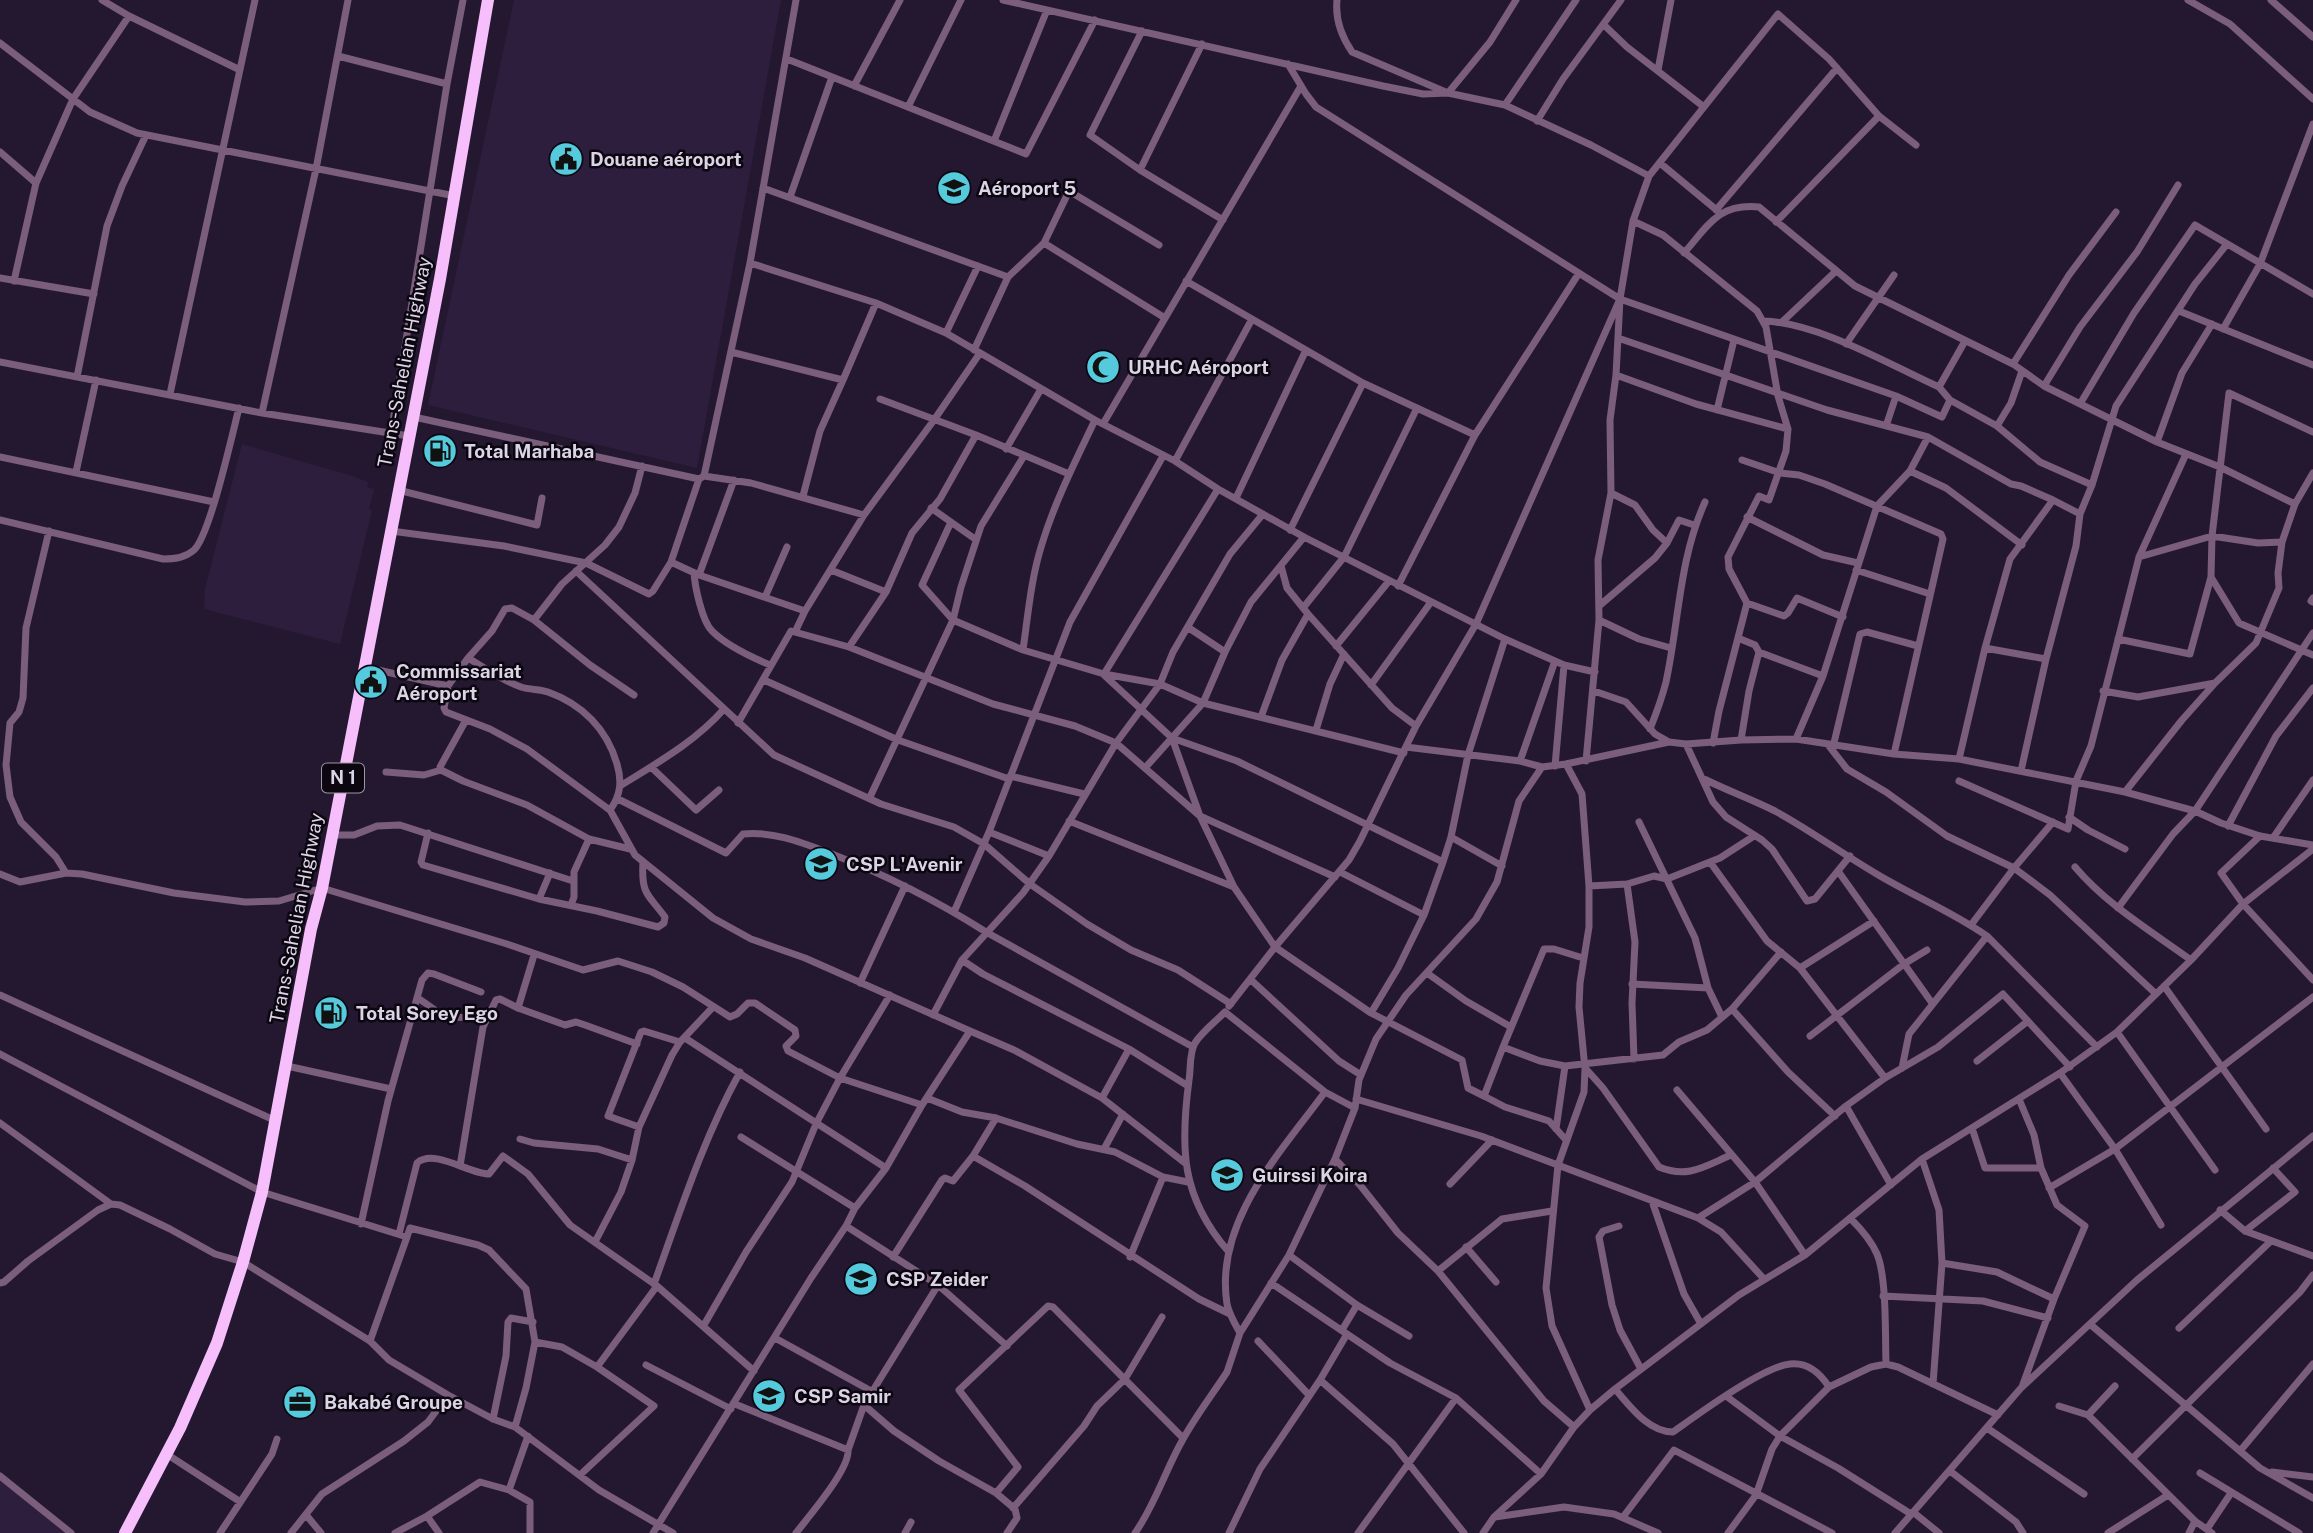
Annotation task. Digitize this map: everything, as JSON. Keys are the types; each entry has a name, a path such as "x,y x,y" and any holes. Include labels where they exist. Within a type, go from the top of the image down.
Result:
{"highway":[{"name":"Trans-Sahelian Highway","path":"125,1533 168,1455 216,1343 243,1262 262,1192 311,929 322,888 414,418 488,0"}],"street":[{"path":"102,0 238,69"},
{"path":"170,394 255,0"},
{"path":"262,413 316,169 348,0"},
{"path":"391,434 447,83 463,0"},
{"path":"391,530 504,546 586,563 649,594 653,591 671,562 701,477 750,263 796,0"},
{"path":"854,86 900,0"},
{"path":"908,107 961,0"},
{"path":"1003,0 1410,91 1448,93 1505,105 1591,145 1649,176"},
{"path":"1337,0 1337,22 1352,52 1448,93"},
{"path":"1448,93 1490,42 1516,0"},
{"path":"1505,105 1576,0"},
{"path":"1537,121 1563,79 1621,0"},
{"path":"1658,69 1671,4 1663,0"},
{"path":"2188,0 2230,24 2313,99"},
{"path":"2271,0 2313,37"},
{"path":"995,141 1046,10"},
{"path":"1587,761 1599,620 1598,560 1611,493 1610,419 1616,375 1620,299 1633,221 1649,176 1778,14 1837,68 1879,116 1916,145"},
{"path":"14,281 36,183 73,99 129,16"},
{"path":"787,59 1026,154 1095,20"},
{"path":"1604,25 1627,47 1704,107"},
{"path":"1142,31 1090,135 1140,170 1223,219"},
{"path":"0,43 99,118 146,135 455,196"},
{"path":"1140,170 1202,44"},
{"path":"338,57 447,83"},
{"path":"1289,64 1317,107 1620,299 1896,396 1942,417 1950,400"},
{"path":"1684,253 1837,68"},
{"path":"790,197 832,77"},
{"path":"1103,424 1301,86"},
{"path":"1776,222 1879,116"},
{"path":"2223,329 2260,264 2313,124"},
{"path":"77,376 113,210 146,135"},
{"path":"0,152 36,183"},
{"path":"1660,163 1718,211"},
{"path":"2044,386 2080,327 2137,252 2178,185"},
{"path":"764,188 1009,277"},
{"path":"796,632 805,611 863,515 934,420 977,351 1009,277 1044,243 1069,191 1159,245"},
{"path":"1718,211 1744,205 1759,207 1855,286 2013,364 2044,386 2112,420 2157,442 2220,467 2295,504"},
{"path":"2013,364 2069,275 2116,212"},
{"path":"1633,221 1663,236 1757,310 1764,321 1788,429 1786,452 1769,500 1759,496 1728,557 1728,563 1747,603 1713,743"},
{"path":"2080,404 2134,313 2195,225 2313,294"},
{"path":"1044,243 1165,318"},
{"path":"2021,771 2046,659 2077,546 2080,514 2092,485 2116,406 2195,284 2227,244"},
{"path":"750,263 876,303 946,333 1095,420 1175,461 1290,530 1505,639 1563,665 1595,672"},
{"path":"946,333 978,266"},
{"path":"1782,322 1836,271"},
{"path":"1398,586 1475,435 1579,273"},
{"path":"1846,344 1894,275"},
{"path":"0,278 94,294"},
{"path":"1186,281 1363,383 1475,435"},
{"path":"1228,1251 1212,1231 1188,1182 1185,1163 1188,1086 1193,1047 1225,1012 1275,947 1349,860 1416,726 1476,624 1620,299"},
{"path":"803,496 820,431 876,303"},
{"path":"2179,311 2313,365"},
{"path":"1175,461 1252,319"},
{"path":"1764,321 1782,322 1846,344 1940,387 1950,400 1997,426 2040,462 2092,485"},
{"path":"2157,442 2182,373 2212,324"},
{"path":"1618,338 1827,410 1928,436 2011,484 2021,486 2080,514"},
{"path":"1717,410 1734,340"},
{"path":"1940,387 1965,341"},
{"path":"1236,498 1306,350"},
{"path":"731,352 843,380"},
{"path":"0,362 262,413 410,436"},
{"path":"1997,426 2011,403 2022,371"},
{"path":"1616,375 1717,410 1788,429"},
{"path":"76,472 96,380"},
{"path":"1290,530 1363,383"},
{"path":"1006,449 1041,389"},
{"path":"2118,639 2190,654 2211,577 2212,537 2229,393 2313,432"},
{"path":"1886,426 1896,396"},
{"path":"880,398 1069,474"},
{"path":"0,520 163,559 184,556 199,544 214,502 239,408"},
{"path":"1262,716 1282,660 1306,611 1344,557 1417,408"},
{"path":"414,418 642,466 734,480 803,496 863,515"},
{"path":"1023,650 1042,544 1069,474 1095,420"},
{"path":"849,647 886,592 912,533 944,491 976,435"},
{"path":"1796,739 1823,676 1877,506 1910,471 1928,436"},
{"path":"1959,781 2068,829 2076,781 2091,746 2139,556 2186,454"},
{"path":"870,797 953,620 975,540 1024,456"},
{"path":"954,912 989,832 1070,622 1163,456"},
{"path":"0,457 214,502"},
{"path":"1742,460 1825,484 1941,534 1943,546 1894,754"},
{"path":"534,620 562,584 586,563 619,527 635,493 642,466"},
{"path":"1910,471 1946,488 2022,545"},
{"path":"2125,792 2182,720 2256,643 2279,588 2282,542 2295,504 2313,473"},
{"path":"734,480 696,574 695,590 711,630 750,656 770,665"},
{"path":"1104,674 1218,489"},
{"path":"398,490 537,525 542,498"},
{"path":"1611,493 1635,505 1667,544"},
{"path":"1959,759 1985,648 2010,559 2053,500"},
{"path":"1650,729 1665,685 1694,525 1704,502"},
{"path":"931,508 975,540"},
{"path":"933,1015 962,960 1030,884 1049,856 1116,743 1160,684 1173,652 1230,554 1264,514"},
{"path":"1748,517 1823,555 1930,594"},
{"path":"1599,606 1655,558 1667,544 1679,520 1694,525"},
{"path":"951,522 922,586 953,620 1055,661 1104,674 1160,684 1203,704 1405,750 1520,761 1542,766 1587,761 1669,742 1686,744 1796,739 1894,754 1959,759 2125,792 2195,811 2228,826 2260,836 2313,847"},
{"path":"48,531 26,628 23,698 19,712 10,723 6,765 9,797 21,822 56,857 66,873"},
{"path":"1145,768 1203,704 1224,652 1251,602 1304,537"},
{"path":"2139,556 2212,537 2258,543 2282,542"},
{"path":"765,597 787,547"},
{"path":"671,562 696,574 805,611"},
{"path":"1281,566 1287,588 1306,611 1392,708 1416,726"},
{"path":"831,570 886,592"},
{"path":"576,571 774,755 881,804 954,827 984,844 1030,884 1087,924 1131,950 1178,970 1231,1004"},
{"path":"2211,577 2239,623 2313,655"},
{"path":"1336,646 1389,581"},
{"path":"1747,603 1784,616 1797,598 1843,617"},
{"path":"1371,685 1431,602"},
{"path":"634,695 590,665 534,620 512,608 505,609 484,642 468,658 448,686 444,710 490,729 527,749 610,810 630,849 643,862 732,930 805,958 1035,1061 1102,1098 1185,1163"},
{"path":"1599,620 1639,639 1671,649"},
{"path":"1189,628 1224,652"},
{"path":"738,723 791,631 796,632 849,647 993,704 1075,726 1116,743 1200,816 1337,874 1424,915"},
{"path":"1918,646 1867,632 1860,634 1831,746 1847,769 1886,792 1947,836 2014,868 2054,898 2156,994"},
{"path":"2118,908 2173,834 2195,811 2313,633"},
{"path":"1738,638 1755,645 1759,652 1823,676"},
{"path":"1371,1013 1398,968 1424,915 1443,862 1451,837 1468,755 1505,639"},
{"path":"1985,648 2046,659"},
{"path":"1741,740 1759,652"},
{"path":"1315,730 1330,684 1344,654"},
{"path":"468,658 520,687 549,692 572,703 600,726 612,749 620,775 618,799 610,810"},
{"path":"1520,761 1555,662"},
{"path":"1555,766 1563,665"},
{"path":"365,667 448,686"},
{"path":"1104,674 1172,738 1237,761 1443,862"},
{"path":"764,680 898,740 1009,777 1084,794"},
{"path":"2103,691 2138,697 2215,683"},
{"path":"2228,826 2276,736 2313,688"},
{"path":"1594,691 1626,702 1650,729 1669,742"},
{"path":"620,786 690,741 724,709"},
{"path":"441,770 440,767 466,720"},
{"path":"1172,738 1200,816 1234,887 1275,947 1371,1013 1462,1060 1468,1088 1505,1107 1549,1121 1566,1140"},
{"path":"1686,744 1713,802 1726,817 1772,849 1807,901 1815,899 1850,856"},
{"path":"1566,764 1583,794 1589,886 1588,927 1579,1007 1585,1066 1584,1092 1558,1165 1546,1288 1552,1326 1590,1410"},
{"path":"1135,1533 1148,1515 1162,1479 1183,1438 1227,1372 1240,1334 1289,1255 1335,1159 1354,1108 1361,1075 1376,1039 1406,995 1476,919 1497,882 1519,801 1542,766"},
{"path":"651,767 696,810 719,790"},
{"path":"386,772 424,775 441,770 527,805 589,839 630,849"},
{"path":"1702,778 1773,810 1875,873 1937,904 1971,925 1987,936 2097,1047"},
{"path":"2273,838 2313,780"},
{"path":"618,799 726,853 745,833 788,838 873,869 1193,1047"},
{"path":"2069,817 2126,849"},
{"path":"1069,821 1234,887"},
{"path":"1639,822 1695,938 1708,988 1722,1017"},
{"path":"1971,925 2053,822"},
{"path":"332,835 354,835 377,825 400,825 573,881"},
{"path":"989,832 1049,856"},
{"path":"428,833 421,862 423,865 539,899 645,925 661,926 665,917 649,900 643,885 643,862"},
{"path":"1589,886 1627,884 1654,876 1667,879 1710,862 1754,836"},
{"path":"2260,836 2221,873 2243,904 2313,980"},
{"path":"1451,837 1502,866"},
{"path":"571,905 574,897 573,881 589,839"},
{"path":"1483,1533 1494,1517 1541,1474 1574,1427 1615,1389 1739,1295 1805,1255 1922,1159 2060,1073 2117,1032 2191,960 2243,904 2313,847"},
{"path":"1710,862 1767,941 1800,968 1885,1078"},
{"path":"2075,867 2093,888 2191,960"},
{"path":"1838,871 1932,1003"},
{"path":"0,874 20,882 66,873 174,893 245,902 279,901 322,888 583,970 618,961 652,972 699,996 730,1017 748,1003 755,1003 795,1030 796,1036 786,1046 788,1051 840,1077 962,1112 996,1118 1077,1144 1104,1149 1126,1157 1163,1177 1188,1182"},
{"path":"539,899 550,873"},
{"path":"1627,884 1634,942 1634,1059"},
{"path":"859,983 905,886"},
{"path":"1800,968 1874,921"},
{"path":"1902,1068 1909,1034 1987,936"},
{"path":"1484,1096 1545,949 1583,958"},
{"path":"1810,1036 1903,964 1927,950"},
{"path":"1503,1047 1522,1056 1565,1066 1585,1066 1663,1055 1679,1042 1707,1030 1722,1017 1781,952"},
{"path":"518,1008 534,955"},
{"path":"962,960 983,974 1129,1049 1188,1086"},
{"path":"361,1224 391,1089 422,980 428,973 481,992"},
{"path":"1427,973 1477,1008 1511,1027"},
{"path":"1250,979 1339,1061 1361,1075"},
{"path":"1632,984 1708,988"},
{"path":"2164,986 2266,1129"},
{"path":"1698,1218 1755,1182 1846,1106 1885,1078 1938,1047 2003,994 2070,1066"},
{"path":"0,995 276,1121"},
{"path":"704,1325 746,1252 784,1195 840,1077 890,995"},
{"path":"2049,1188 2115,1150 2313,997"},
{"path":"418,998 445,1017 488,1018"},
{"path":"460,1166 481,1036 495,1001 498,999 565,1025 576,1022 637,1044"},
{"path":"595,1242 621,1192 639,1127 672,1055 713,1007"},
{"path":"1731,1009 1788,1072 1835,1116"},
{"path":"1225,1012 1325,1092 1354,1108"},
{"path":"1977,1061 2028,1021"},
{"path":"639,1127 608,1116 644,1031 683,1040 740,1072 886,1168"},
{"path":"653,1533 855,1208 886,1168 970,1031"},
{"path":"2117,1032 2215,1170"},
{"path":"1102,1098 1129,1049"},
{"path":"0,1054 262,1192 403,1236"},
{"path":"287,1066 391,1089"},
{"path":"1556,1129 1565,1066"},
{"path":"1585,1066 1659,1167 1682,1173 1731,1155"},
{"path":"597,1367 656,1285 696,1170 728,1093 740,1072"},
{"path":"2060,1073 2115,1150 2161,1225"},
{"path":"1677,1090 1755,1182 1805,1255"},
{"path":"1240,1334 1230,1314 1226,1292 1228,1251 1244,1209 1257,1186 1325,1092"},
{"path":"1356,1099 1492,1140 1698,1218 1721,1232 1765,1279"},
{"path":"2019,1099 2034,1135 2041,1168 2057,1205 2085,1226 2021,1388"},
{"path":"1846,1106 1891,1185"},
{"path":"1104,1149 1123,1114"},
{"path":"893,1257 942,1180 955,1180 996,1118"},
{"path":"0,1123 111,1204 120,1205 170,1229 215,1254 243,1262 370,1341 389,1360 493,1419 515,1427 599,1490 673,1533"},
{"path":"1972,1128 1985,1168 2041,1168"},
{"path":"1895,1533 2021,1388 2137,1280 2313,1136"},
{"path":"741,1137 855,1208"},
{"path":"520,1139 534,1143 598,1149 632,1160"},
{"path":"1450,1184 1492,1140"},
{"path":"973,1156 1025,1186 1130,1257 1199,1299 1230,1314"},
{"path":"370,1341 403,1236 416,1163 424,1157 489,1174 501,1157 504,1157 528,1174 570,1225 656,1285 754,1371"},
{"path":"1335,1159 1360,1185 1398,1233 1438,1271 1544,1401 1574,1427"},
{"path":"1922,1159 1939,1210 1942,1264 1933,1384"},
{"path":"2245,1231 2295,1192 2273,1168"},
{"path":"1130,1257 1163,1177"},
{"path":"1652,1202 1684,1294 1701,1324"},
{"path":"0,1283 98,1210 111,1204"},
{"path":"2220,1210 2245,1231 2312,1255"},
{"path":"1438,1271 1502,1219 1552,1211"},
{"path":"1851,1219 1864,1232 1878,1255 1886,1364"},
{"path":"846,1226 937,1286 1007,1346"},
{"path":"1619,1226 1603,1231 1599,1237 1612,1305 1620,1330 1641,1368"},
{"path":"403,1236 410,1228 478,1245 489,1250 526,1289 535,1342 515,1427"},
{"path":"2179,1328 2271,1241"},
{"path":"1466,1247 1496,1282"},
{"path":"1289,1255 1357,1305 1409,1336"},
{"path":"1942,1264 1997,1272 2054,1299"},
{"path":"2132,1459 2300,1292 2313,1275"},
{"path":"1271,1283 1390,1363 1456,1398 1541,1474"},
{"path":"796,1533 840,1472 848,1457 864,1405 937,1286"},
{"path":"1883,1296 1983,1301 2049,1318"},
{"path":"1229,1533 1246,1502 1251,1485 1320,1380 1357,1305"},
{"path":"996,1493 1018,1467 959,1392 1051,1306 1183,1438"},
{"path":"1013,1508 1084,1426 1097,1406 1125,1378 1163,1317"},
{"path":"493,1419 506,1356 508,1322 511,1318 533,1322"},
{"path":"2091,1325 2240,1451 2267,1472 2313,1498"},
{"path":"775,1338 873,1391"},
{"path":"1258,1341 1310,1395"},
{"path":"535,1342 562,1347 597,1367 653,1406 580,1475"},
{"path":"1615,1389 1640,1419 1667,1432 1673,1432 1727,1396 1774,1369 1789,1364 1803,1365 1817,1372 1829,1387"},
{"path":"1728,1533 1756,1494 1772,1449 1780,1436 1829,1387 1871,1367 1886,1364 1998,1415"},
{"path":"2240,1451 2313,1364"},
{"path":"646,1365 733,1407 848,1450"},
{"path":"1320,1380 1393,1444 1464,1533"},
{"path":"2088,1415 2115,1386"},
{"path":"291,1533 322,1494 404,1441 428,1422 448,1395"},
{"path":"1727,1396 1780,1436 1912,1513 1939,1533"},
{"path":"1358,1533 1456,1398"},
{"path":"864,1405 894,1431 939,1461 996,1493 1013,1508 1017,1518 1007,1533"},
{"path":"2059,1406 2088,1415 2195,1521 2209,1531 2231,1493"},
{"path":"1987,1428 2084,1494"},
{"path":"509,1490 528,1436"},
{"path":"220,1533 272,1454 277,1440"},
{"path":"1623,1517 1674,1450 1832,1533"},
{"path":"168,1455 239,1501"},
{"path":"1950,1471 2016,1522 2023,1533"},
{"path":"2267,1472 2313,1477"},
{"path":"2200,1473 2299,1533"},
{"path":"0,1476 71,1533"},
{"path":"400,1532 484,1481 509,1490 530,1502 530,1533"},
{"path":"2111,1531 2168,1495"},
{"path":"1494,1517 1564,1507 1623,1517 1658,1533"},
{"path":"307,1516 321,1533"},
{"path":"427,1516 439,1533"},
{"path":"2189,1533 2195,1521"},
{"path":"905,1533 911,1522"},
{"path":"2111,1531 2123,1533"}],"shaded area":[{"path":"514,0 781,0 697,468 428,405"},
{"path":"242,444 352,476 368,482 367,487 374,489 369,509 372,510 340,644 204,609 205,589"},
{"path":"0,1480 67,1533 0,1533"}],"place":[{"name":"Douane aéroport","path":"566,159"},
{"name":"Aéroport 5","path":"954,188"},
{"name":"URHC Aéroport","path":"1103,367"},
{"name":"Total Marhaba","path":"440,451"},
{"name":"Commissariat Aéroport","path":"371,682"},
{"name":"CSP L'Avenir","path":"821,864"},
{"name":"Total Sorey Ego","path":"331,1013"},
{"name":"Guirssi Koira","path":"1227,1175"},
{"name":"CSP Zeider","path":"861,1279"},
{"name":"CSP Samir","path":"769,1396"},
{"name":"Bakabé Groupe","path":"300,1402"}]}
